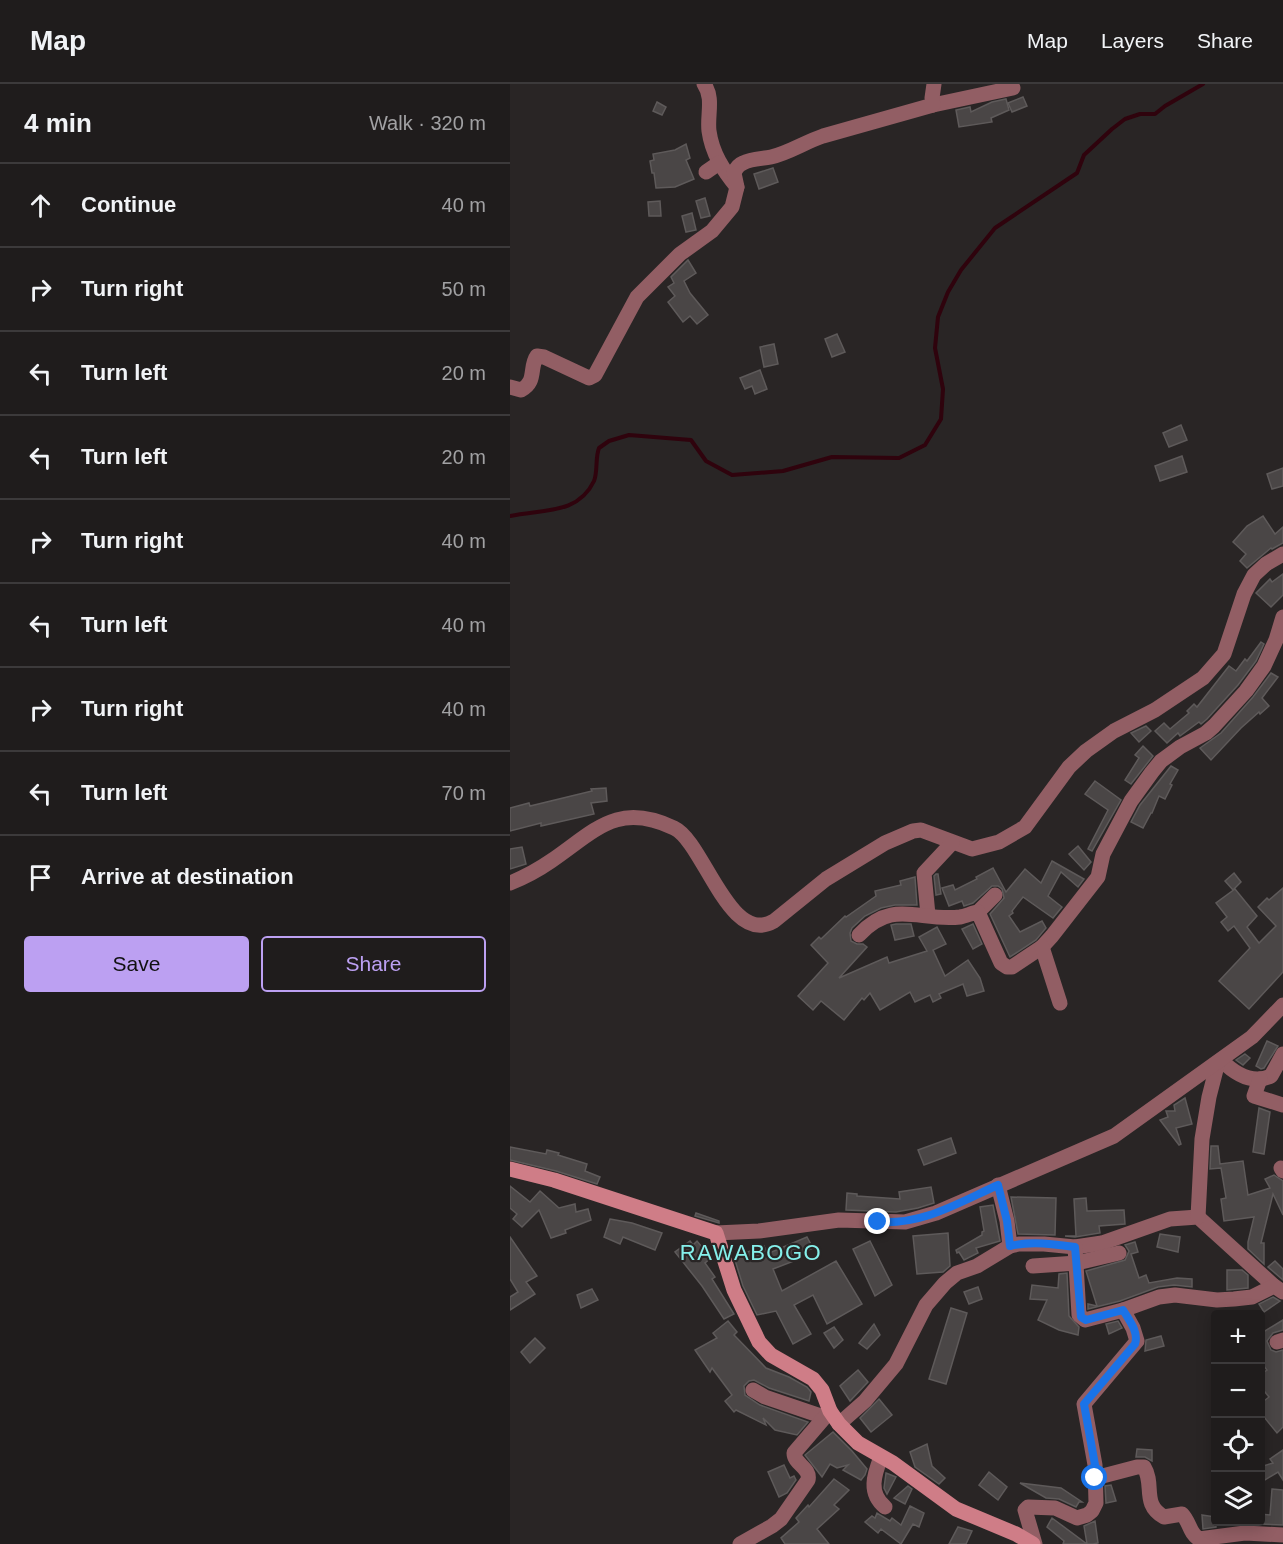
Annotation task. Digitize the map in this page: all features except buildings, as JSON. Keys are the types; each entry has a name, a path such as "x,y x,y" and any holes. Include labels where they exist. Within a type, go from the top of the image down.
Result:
{"street":[{"path":"705,84 710,93 711,138 719,163 737,187"},
{"path":"933,105 934,84"},
{"path":"510,387 521,390 528,386 533,377 534,360 539,356 589,378 595,375 637,297 680,254 721,222 732,207 737,187 735,170 744,162 771,157 813,139 933,105 1013,88"},
{"path":"706,172 719,163"},
{"path":"510,883 531,874 552,861 580,838 613,820 647,819 677,829 684,835 727,904 752,923 765,924 774,921 826,879 904,834 921,830 972,849 999,842 1013,835 1033,818 1069,767 1086,751 1114,731 1155,710 1203,678 1224,654 1244,594 1254,575 1266,564 1283,554"},
{"path":"978,912 1004,966 1012,967 1042,947 1098,878 1103,854 1131,801 1152,772 1179,747 1214,726 1246,691 1264,666 1276,640 1283,616"},
{"path":"928,915 925,870 952,843"},
{"path":"859,935 873,921 892,914 959,917 978,912 995,895"},
{"path":"1042,947 1060,1003"},
{"path":"510,1169 554,1180 716,1233 759,1231 839,1220 904,1222 936,1213 1114,1136 1252,1037 1283,1005"},
{"path":"1219,1061 1236,1073 1248,1078 1260,1079 1271,1076 1283,1054"},
{"path":"1198,1216 1202,1139 1209,1097 1219,1061"},
{"path":"1260,1079 1254,1096 1283,1105"},
{"path":"998,1185 1007,1221 1010,1246"},
{"path":"839,1424 865,1401 896,1364 926,1305 945,1283 957,1273 977,1266 1010,1246 1044,1244 1075,1247 1102,1243 1170,1219 1198,1216 1278,1289"},
{"path":"716,1233 734,1290 759,1342 771,1355 813,1378 822,1390 827,1414"},
{"path":"1075,1247 1079,1315 1086,1320 1175,1294 1217,1300 1252,1297 1278,1289"},
{"path":"1033,1266 1077,1263 1119,1253"},
{"path":"1034,1544 1025,1517 1025,1510 1028,1507 1055,1508 1074,1518 1082,1517 1092,1511 1096,1503 1095,1465 1084,1404 1137,1341 1123,1310"},
{"path":"753,1390 765,1397 827,1414 858,1443 893,1463 956,1509 1034,1544"},
{"path":"740,1544 781,1519 808,1480 808,1472 793,1455 827,1414"},
{"path":"881,1457 875,1472 873,1492 885,1507"},
{"path":"1095,1478 1137,1467 1145,1468 1149,1499 1154,1509 1164,1517 1183,1515 1191,1533 1199,1539 1245,1533 1283,1535"}],"waterway":[{"path":"510,516 558,509 579,500 594,481 599,448 609,441 629,435 691,440 706,461 732,475 783,471 832,457 899,458 925,445 941,419 943,389 935,348 938,317 948,292 961,270 995,228 1077,173 1084,155 1125,119 1140,114 1155,114 1203,84"}],"district":[{"name":"RAWABOGO","path":"751,1252"}],"route":[{"path":"878,1222 904,1222 919,1219 998,1185 1007,1221 1010,1246 1044,1244 1075,1247 1079,1315 1086,1320 1123,1310 1137,1339 1084,1404 1095,1465 1095,1478"}]}
